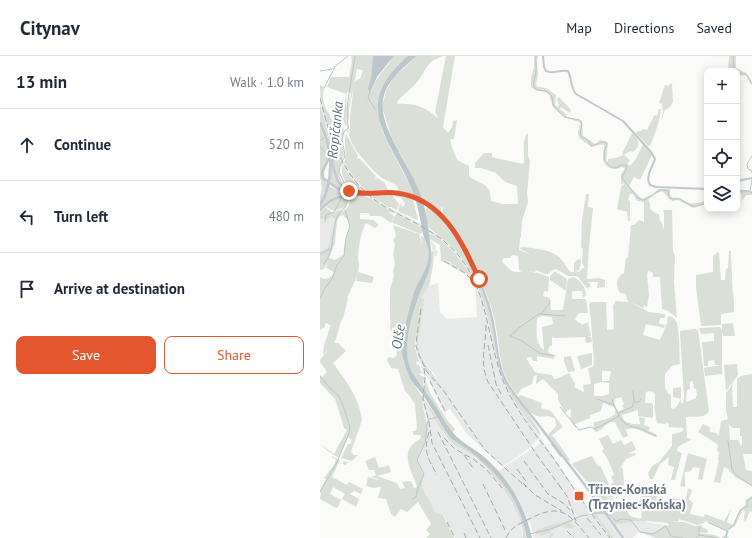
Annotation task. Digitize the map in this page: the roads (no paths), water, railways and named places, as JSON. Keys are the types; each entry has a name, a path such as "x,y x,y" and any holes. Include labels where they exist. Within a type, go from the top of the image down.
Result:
{"main road":[{"path":"320,124 329,149 337,179 341,186 349,191 368,194"},
{"path":"329,149 329,161 323,170 322,175 325,180 332,186 350,193 368,194"},
{"path":"320,206 326,194 330,178 331,162 329,149"},
{"path":"323,170 329,170 330,178"},
{"path":"320,210 337,197 345,195 394,192 412,197 425,203 441,214 453,228 479,279 492,317 500,366 505,380 606,513 623,538"}],"street":[{"path":"543,56 544,67 546,70 552,73 563,70 568,72 572,87 576,94 623,121 651,152 655,160 648,178 650,185 656,187 704,189"},
{"path":"740,180 752,178"},
{"path":"552,444 566,460"}],"waterway":[{"path":"320,71 332,69 348,56"},
{"name":"Ropičanka","path":"347,189 339,172 345,156 342,138 344,132 348,128 347,107 355,56"},
{"path":"536,56 536,68 533,83 534,87 537,90 546,91 550,94 553,105 564,117 580,120 582,124 580,135 589,141 591,146 602,142 607,143 604,154 605,161 611,167 615,168 626,165 627,167 622,178 638,198 644,200 659,191 665,190 668,191 669,198 680,199 691,206 704,204"},
{"path":"733,56 734,68"},
{"path":"324,88 335,67"},
{"path":"740,73 746,74 752,84"},
{"path":"370,92 368,98 375,109"},
{"path":"320,141 329,133"},
{"path":"320,146 328,157"},
{"path":"752,156 747,164 748,169 751,170 752,173"},
{"path":"750,191 752,179"},
{"path":"335,211 341,198 341,187"},
{"path":"740,191 748,191 752,193"},
{"name":"Ropičanka","path":"320,269 328,257 332,245 337,216 347,205 348,196"},
{"path":"320,298 332,279 337,265 344,256 346,238 350,226 345,210"},
{"path":"325,222 326,215 334,212"},
{"path":"320,254 330,249"},
{"path":"541,314 550,301"},
{"path":"509,335 510,336 539,314 565,316"},
{"path":"511,336 522,341 539,353 555,356"},
{"path":"320,376 339,396 350,427 337,462 320,492"},
{"path":"560,407 579,430 591,427 595,429 619,416 618,413 632,407 634,402 633,390"},
{"path":"597,399 614,405 618,413"},
{"path":"612,399 614,405"},
{"path":"635,402 639,402 641,399"},
{"path":"619,416 628,426 641,429 656,436"},
{"path":"412,499 416,497 417,490 424,474 417,460 425,443 427,424 429,419 439,417"},
{"path":"728,441 732,469 735,474 752,486"},
{"path":"747,507 747,501 752,498"},
{"path":"726,537 727,531 734,524 740,510 745,507"},
{"path":"590,514 604,513"},
{"path":"607,513 616,521 622,519 631,520 640,532 653,534 666,526 671,536 683,538"},
{"path":"530,534 551,529 581,516 588,515"},
{"path":"709,523 727,531"},
{"path":"699,527 699,534"},
{"path":"696,538 699,535 717,538"}],"railway":[{"path":"320,98 330,132 343,163 363,190 376,201 428,230 452,248 469,270 482,301 498,367 514,403 610,538"},
{"path":"444,261 465,273 471,279"},
{"path":"421,309 416,346 427,372 443,390 485,450 526,487"},
{"path":"486,325 483,360 488,382 539,458 562,489"},
{"path":"488,345 496,384 501,394"},
{"path":"424,368 425,377 423,399 429,422 432,443 480,538"},
{"path":"430,381 445,411"},
{"path":"429,432 426,445 427,455 437,475"},
{"path":"438,432 491,538"},
{"path":"444,438 455,449 473,459 486,469 502,488"},
{"path":"464,455 473,468"},
{"path":"524,461 548,494 563,503 570,510"},
{"path":"517,469 528,484"},
{"path":"523,483 535,495 562,511"},
{"path":"483,484 505,530"},
{"path":"559,485 567,496 576,521"},
{"path":"506,538 516,526 549,511 557,511 570,517 589,538"},
{"path":"587,518 601,535"},
{"path":"447,522 455,538"},
{"path":"567,531 574,538"},
{"path":"464,533 466,538"}],"place":[{"name":"Třinec-Konská (Trzyniec-Końska)","path":"579,496"}],"water label":[{"name":"Olše","path":"398,337"}]}
